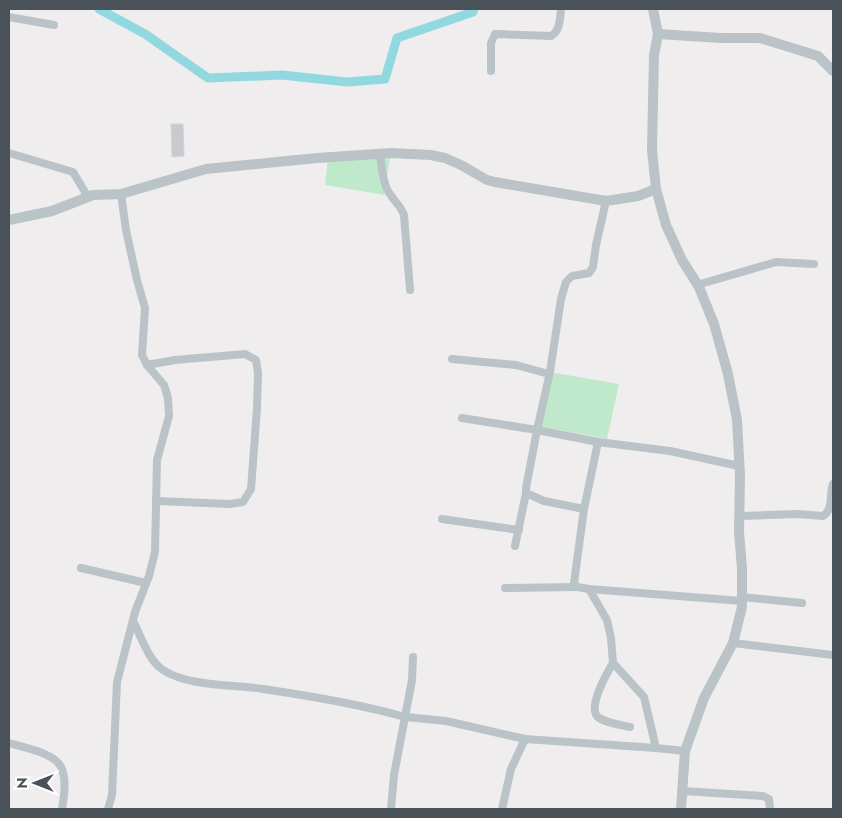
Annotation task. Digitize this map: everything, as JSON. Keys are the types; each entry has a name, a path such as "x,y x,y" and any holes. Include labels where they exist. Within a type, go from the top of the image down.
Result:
{"street":[{"path":"491,71 491,42 495,34 551,36 556,33 558,28 561,9"},
{"path":"656,9 658,34 654,55 652,141 656,190 670,234 682,260 698,285 714,324 728,374 737,420 739,466 742,607 733,644 704,698 685,751 681,809"},
{"path":"9,17 54,26"},
{"path":"658,34 721,38 760,38 818,56 833,71"},
{"path":"9,153 73,172 88,197"},
{"path":"9,220 52,211 93,195 121,194 206,169 272,162 403,153 439,156 461,165 487,180 495,182 606,201 638,196 656,190"},
{"path":"380,155 382,178 404,215 410,290"},
{"path":"108,809 112,795 117,682 133,621 155,552 157,460 169,416 168,398 164,384 142,355 145,308 126,230 121,194"},
{"path":"515,546 549,374 561,299 566,282 572,276 589,273 593,267 606,201"},
{"path":"698,285 776,262 814,264"},
{"path":"147,364 245,354 256,360 258,373 251,489 243,502 230,504 156,501"},
{"path":"452,359 516,365 549,374"},
{"path":"462,418 598,442 670,451 739,466"},
{"path":"577,587 574,579 584,509 598,442"},
{"path":"739,516 797,514 823,516 830,507 833,484"},
{"path":"526,493 544,501 584,509"},
{"path":"442,519 519,530"},
{"path":"81,568 146,583"},
{"path":"505,588 577,587 802,603"},
{"path":"589,589 607,620 613,663 598,693 595,713 597,717 604,720 630,727"},
{"path":"133,621 150,655 160,668 176,677 406,713 525,739 685,751"},
{"path":"733,644 833,655"},
{"path":"391,809 394,775 410,692 413,657"},
{"path":"613,663 644,697 656,748"},
{"path":"502,809 511,769 525,739"},
{"path":"9,743 30,749 58,762 64,775 62,809"},
{"path":"682,791 763,796 769,799 770,809"}],"green space":[{"path":"391,153 384,195 325,185 328,158"},
{"path":"550,372 619,384 607,439 538,426"}],"building":[{"path":"171,124 183,124 184,156 172,157"}],"waterway":[{"path":"99,9 145,34 208,78 282,75 347,82 385,79 397,38 473,12 474,9"}]}
